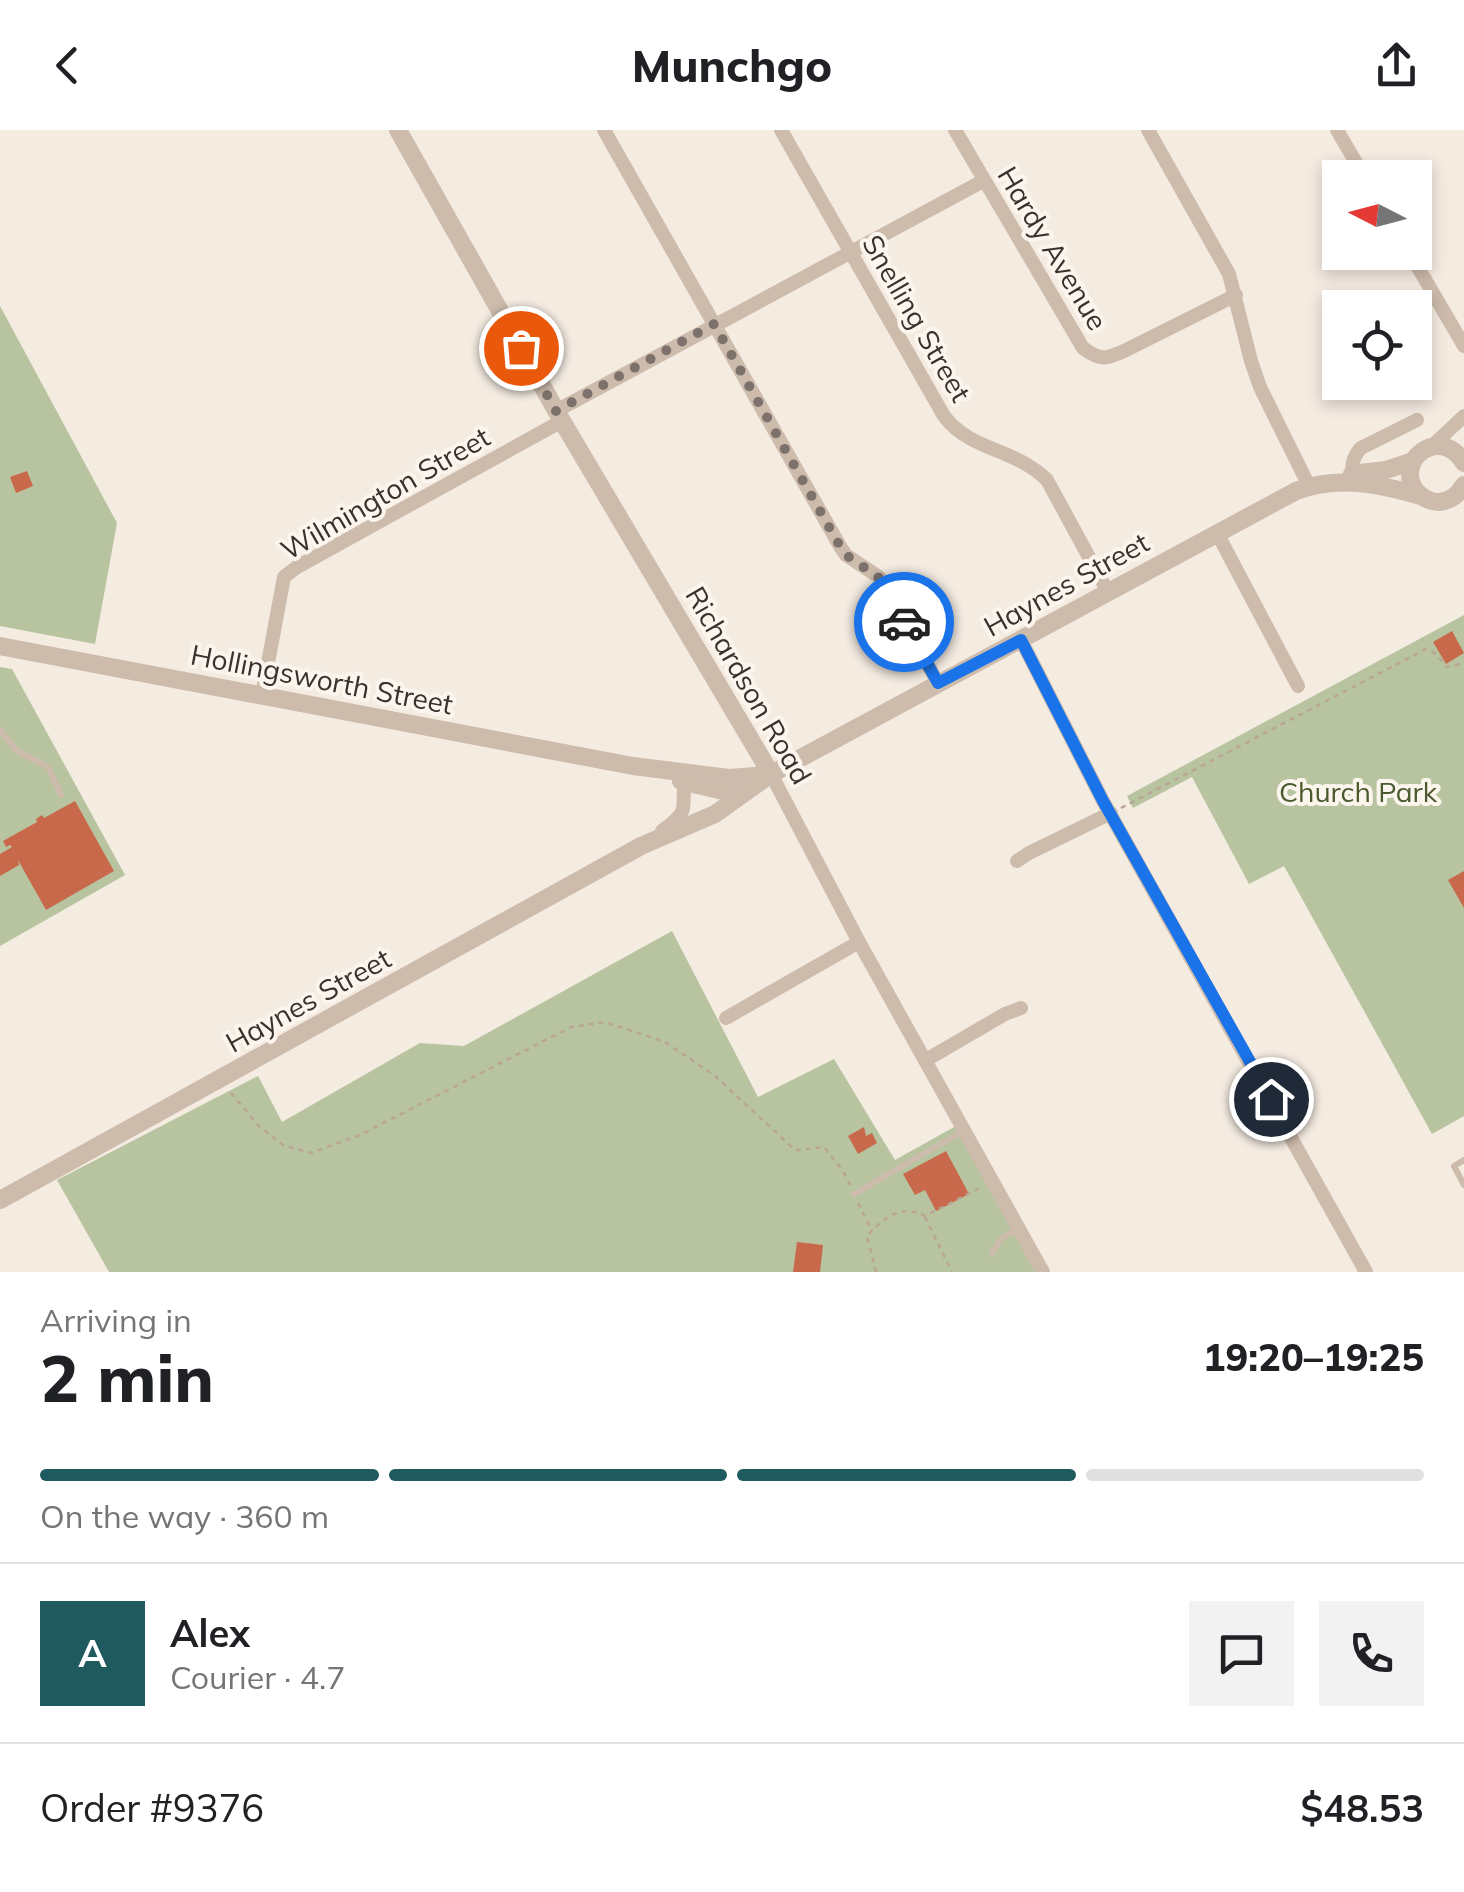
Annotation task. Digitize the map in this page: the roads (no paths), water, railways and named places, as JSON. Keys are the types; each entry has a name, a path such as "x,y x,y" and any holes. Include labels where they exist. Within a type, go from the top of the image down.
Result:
{"street":[{"name":"Richardson Road","path":"398,130 559,416 771,774 1041,1271"},
{"path":"604,130 841,548 878,577 938,683"},
{"name":"Snelling Street","path":"782,130 944,416 963,436 1018,458 1047,480 1108,592"},
{"name":"Hardy Avenue","path":"954,130 1083,348 1097,358 1124,351 1236,295"},
{"path":"1148,130 1229,274 1260,387 1318,484"},
{"path":"1338,130 1355,160"},
{"path":"559,416 714,324 983,181"},
{"path":"1418,270 1463,347"},
{"name":"Wilmington Street","path":"262,696 284,577 559,416"},
{"path":"1421,496 1410,476 1414,460 1464,416"},
{"path":"1352,478 1352,462 1361,448 1417,420"},
{"path":"1432,446 1450,448 1464,459"},
{"name":"Haynes Street","path":"0,1200 641,846 715,814 771,774 1217,533 1318,484 1414,460"},
{"name":"Haynes Street","path":"1352,478 1429,500 1446,501 1464,511"},
{"path":"1446,501 1464,484"},
{"path":"1217,533 1298,686"},
{"path":"1021,640 1111,814 1366,1272"},
{"name":"Hollingsworth Street","path":"0,646 634,766 686,777 723,791 746,790"},
{"name":"Hollingsworth Street","path":"686,777 771,774"},
{"name":"Haynes Street","path":"641,846 682,814 686,777"},
{"path":"1018,861 1111,814"},
{"path":"726,1018 859,942"},
{"path":"926,1060 1021,1008"}],"lane":[{"path":"0,730 17,751 48,767 61,795"},
{"path":"854,1194 964,1130"},
{"path":"1464,1160 1454,1166 1464,1185"},
{"path":"992,1253 1000,1239 1018,1228"}],"park label":[{"name":"Church Park","path":"1358,791"}]}
